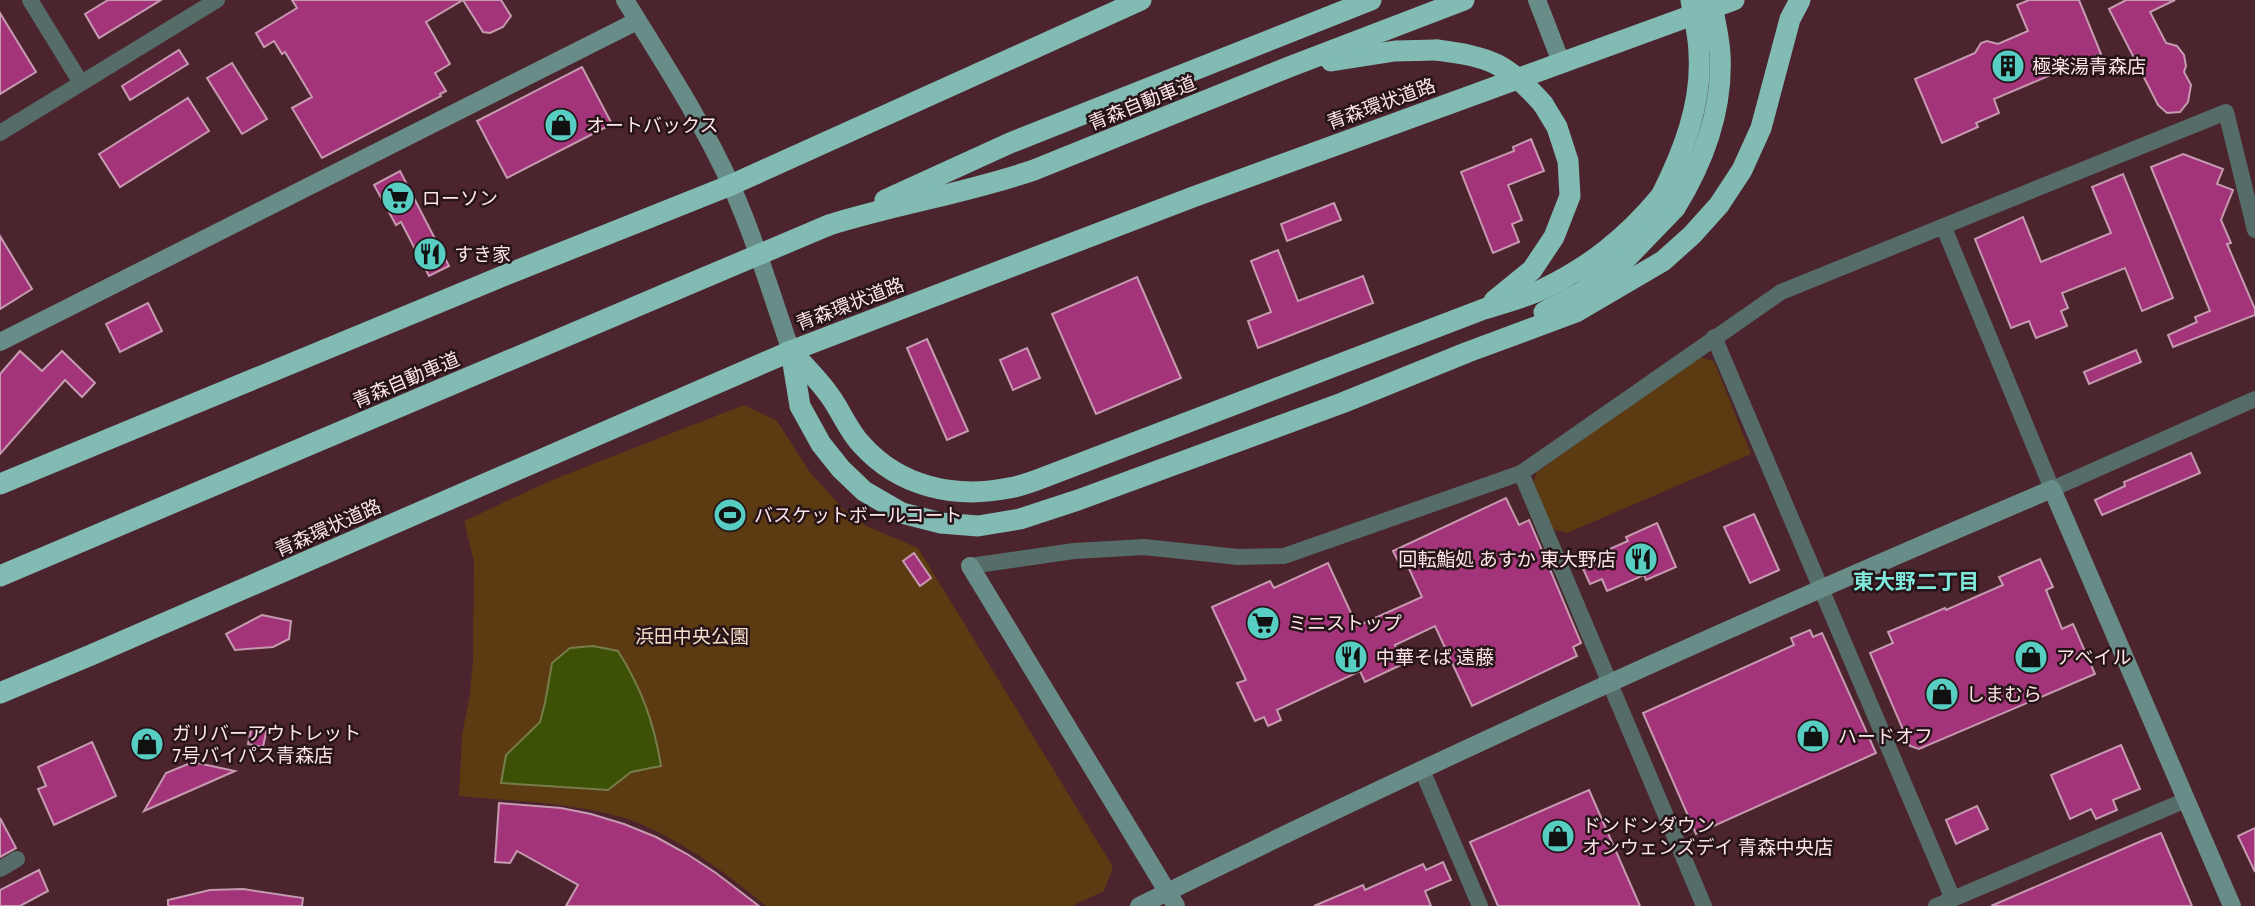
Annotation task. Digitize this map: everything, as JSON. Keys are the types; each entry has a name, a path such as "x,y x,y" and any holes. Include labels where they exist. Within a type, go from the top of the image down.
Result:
{"highway":[{"path":"0,484 731,185 1141,0"},
{"path":"1288,32 1360,0"},
{"name":"青森自動車道","path":"0,576 828,225 1010,143 1371,0"},
{"name":"青森自動車道","path":"828,225 870,212 993,184 1034,170 1464,0"},
{"path":"1468,352 1582,292 1619,266 1668,202 1695,107 1699,55 1691,0"},
{"path":"791,351 829,393 860,444 883,464 909,481 940,490 971,493 1010,488 1050,475 1541,290 1585,266 1668,202 1692,180 1702,159 1716,113 1720,54 1711,0"},
{"name":"青森環状道路","path":"0,693 791,351 1193,197 1734,0"},
{"path":"791,351 800,405 821,444 841,469 864,491 902,513 941,523 978,526 1020,519 1078,500 1342,404 1468,352 1576,312 1663,261 1719,205 1742,170 1761,128 1790,19 1800,0"},
{"path":"1289,67 1395,51 1437,50 1476,55 1501,66 1523,82 1543,104 1557,127 1568,161 1570,195 1554,237 1532,270 1485,309"}],"street":[{"path":"30,0 81,83"},
{"path":"0,133 217,0"},
{"path":"625,0 706,136 731,185 747,223 791,351"},
{"path":"1537,0 1561,62"},
{"path":"0,342 637,21"},
{"path":"1171,899 970,566 1074,551 1144,547 1238,557 1284,556 1521,473 1781,292 2225,112 2255,230"},
{"path":"1944,228 2052,489 2232,906"},
{"path":"1714,337 1954,899"},
{"path":"1139,906 1171,899 1422,769 1610,682 2255,399"},
{"path":"1521,473 1704,906"},
{"path":"1422,769 1480,906"},
{"path":"1936,906 2186,800"},
{"path":"0,869 17,859"}],"green space":[{"path":"1699,357 1714,361 1751,454 1567,533 1552,529 1533,484 1537,472"},
{"name":"浜田中央公園","path":"744,405 777,421 809,471 844,510 866,526 918,548 1113,867 1104,891 1072,906 766,906 696,854 666,836 628,819 556,804 459,796 462,735 473,660 474,561 464,521 552,480"}],"shaded area":[{"path":"593,646 618,651 634,679 655,735 661,766 631,772 608,790 501,783 506,755 540,722 552,663 570,648"}],"building":[{"path":"108,0 161,0 99,38 85,14"},
{"path":"292,0 463,0 426,22 450,64 435,73 446,91 322,158 292,108 312,97 285,52 282,54 274,41 264,47 256,33 297,8"},
{"path":"463,0 501,0 511,16 503,27 490,33 483,32"},
{"name":"極楽湯青森店","path":"2029,0 2079,0 2101,54 1994,99 1999,113 1976,123 1978,127 1942,143 1915,79 1975,53 1981,43 1987,41 1998,44 2028,31 2017,5"},
{"path":"2126,0 2175,0 2150,12 2166,43 2177,46 2184,55 2184,72 2191,85 2188,102 2180,112 2167,113 2158,105 2109,9"},
{"path":"0,13 36,72 0,94"},
{"path":"179,50 188,64 130,100 122,86"},
{"path":"232,63 267,119 242,134 207,78"},
{"path":"582,67 612,124 507,178 477,121"},
{"path":"188,98 209,131 120,187 99,154"},
{"path":"1531,139 1544,171 1508,185 1522,220 1512,224 1519,242 1493,253 1461,172 1514,151 1513,147"},
{"path":"2183,154 2223,169 2217,184 2233,190 2221,220 2231,243 2227,244 2255,309 2255,315 2173,347 2168,335 2197,322 2195,317 2210,311 2151,167"},
{"path":"400,171 449,266 429,276 401,222 396,225 374,185"},
{"path":"2123,174 2173,298 2142,311 2125,268 2062,293 2068,308 2061,311 2067,326 2036,338 2029,321 2011,328 1975,239 2023,217 2041,262 2111,233 2092,187"},
{"path":"1334,203 1341,220 1287,241 1281,224"},
{"path":"0,236 32,289 0,309"},
{"path":"1278,250 1298,301 1363,276 1373,303 1258,348 1248,321 1271,312 1251,261"},
{"path":"1137,277 1181,378 1096,414 1052,314"},
{"path":"148,303 162,331 120,352 106,324"},
{"path":"927,339 968,431 947,440 907,348"},
{"path":"1027,348 1040,378 1013,390 1000,360"},
{"path":"2136,350 2141,362 2089,384 2084,372"},
{"path":"20,351 42,371 62,351 95,383 82,397 65,380 0,454 0,374"},
{"path":"2191,453 2200,473 2102,515 2095,500 2125,486 2124,482"},
{"path":"1506,498 1519,525 1529,520 1581,643 1573,647 1577,656 1472,706 1435,626 1395,645 1401,665 1365,682 1360,671 1277,710 1281,720 1268,726 1264,717 1255,721 1237,683 1246,680 1212,607 1270,581 1274,588 1328,563 1357,626 1422,597 1406,562 1400,565 1393,551"},
{"path":"1754,514 1779,570 1750,583 1724,527"},
{"path":"1657,523 1676,567 1646,580 1644,575 1607,591 1602,579 1590,584 1580,562 1628,541 1626,537"},
{"path":"914,553 931,578 920,586 903,561"},
{"path":"2040,559 2053,587 2046,590 2062,629 2073,624 2095,674 1919,749 1910,746 1870,653 1893,643 1888,632 2003,585 1999,577"},
{"path":"262,615 291,621 289,639 273,647 235,650 226,634"},
{"path":"1810,630 1813,637 1822,633 1876,753 1696,834 1643,713 1794,645 1791,638"},
{"path":"252,725 267,728 263,747 248,744"},
{"path":"92,742 116,796 54,825 38,789 46,786 38,767"},
{"path":"2121,745 2140,789 2113,800 2117,810 2096,819 2091,809 2070,819 2051,775"},
{"path":"193,762 235,771 144,811 166,773"},
{"path":"1589,790 1640,906 1498,906 1470,842"},
{"path":"499,803 561,808 624,824 687,854 759,906 566,906 578,885 517,851 510,863 495,862"},
{"path":"1977,806 1988,829 1956,844 1946,820"},
{"path":"0,818 16,848 0,857"},
{"path":"2255,828 2255,872 2238,836"},
{"path":"2161,833 2192,906 1991,906 2146,839"},
{"path":"1443,862 1451,880 1425,891 1431,906 1314,906 1363,885 1365,890 1423,864 1426,870"},
{"path":"39,870 48,891 20,906 0,906 0,890"},
{"path":"243,889 303,898 302,906 168,906 168,900 210,890"}],"place":[{"name":"極楽湯青森店","path":"2008,66"},
{"name":"オートバックス","path":"561,125"},
{"name":"ローソン","path":"398,198"},
{"name":"すき家","path":"430,254"},
{"name":"バスケットボールコート","path":"730,515"},
{"name":"回転鮨処 あすか 東大野店","path":"1641,559"},
{"name":"ミニストップ","path":"1263,623"},
{"name":"中華そば 遠藤","path":"1351,657"},
{"name":"アベイル","path":"2031,657"},
{"name":"しまむら","path":"1942,694"},
{"name":"ハードオフ","path":"1813,736"},
{"name":"ガリバーアウトレット 7号バイパス青森店","path":"147,744"},
{"name":"ドンドンダウン オンウェンズデイ 青森中央店","path":"1558,836"}],"district":[{"name":"東大野二丁目","path":"1916,582"}]}
